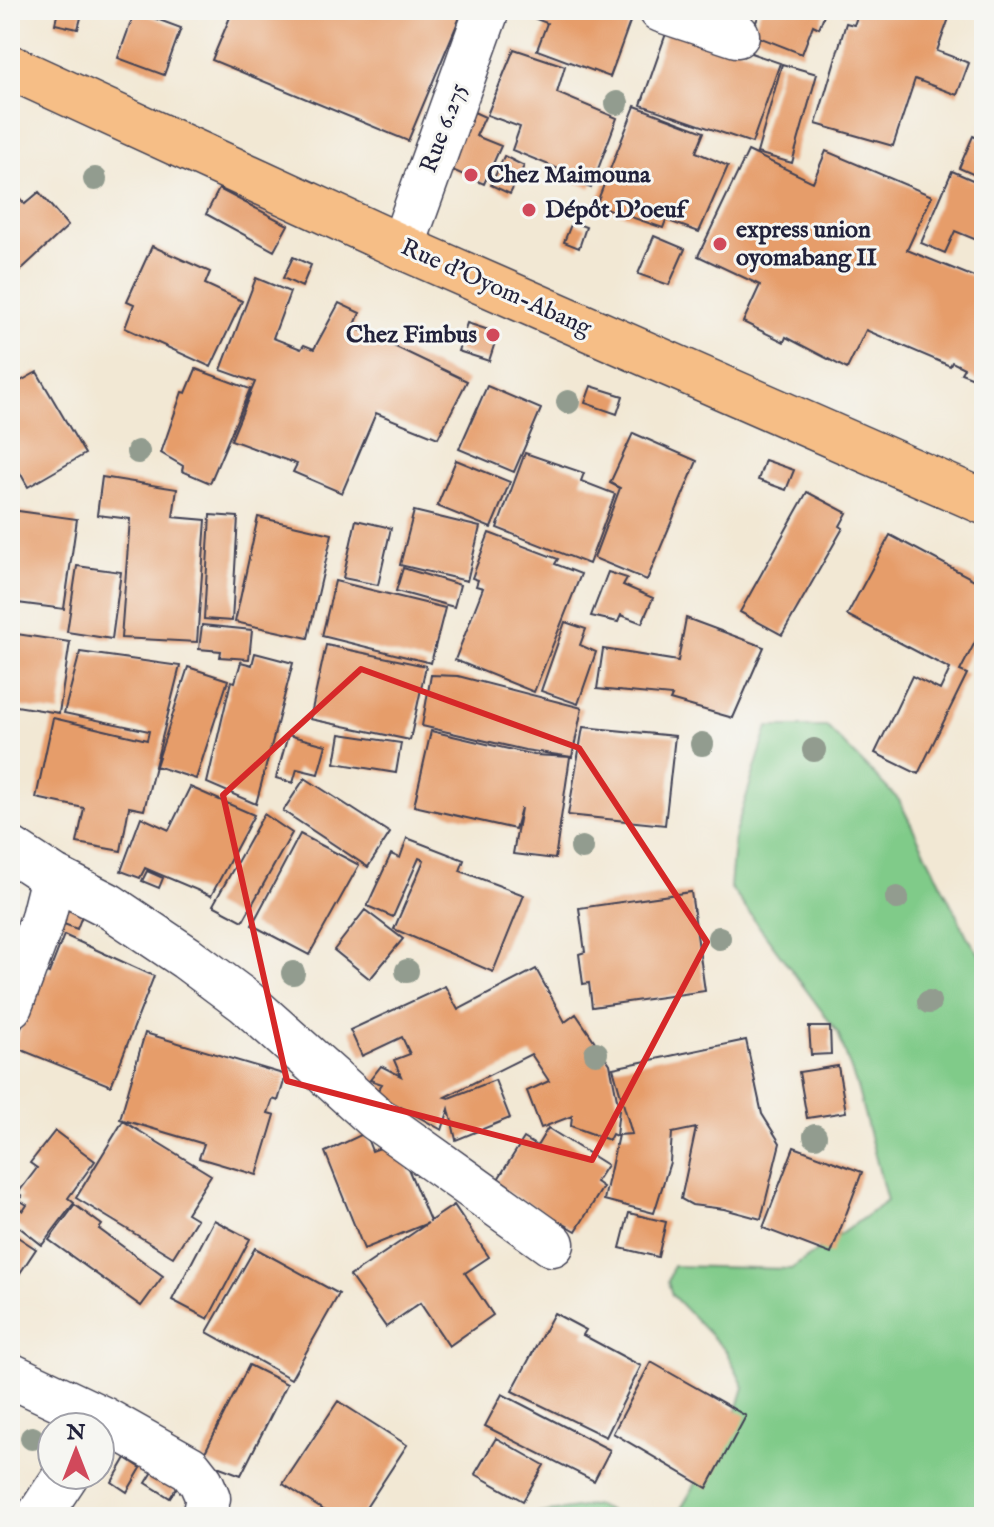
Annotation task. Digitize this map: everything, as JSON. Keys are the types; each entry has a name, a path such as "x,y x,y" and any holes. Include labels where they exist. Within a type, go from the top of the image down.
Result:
{"main road":[{"name":"Rue d'Oyom-Abang","path":"10,67 402,247 984,502"}],"street":[{"name":"Rue 6.275","path":"402,247 487,10"},
{"path":"661,10 737,35"},
{"path":"10,849 53,877 108,905 187,958 246,1002 377,1119 552,1244"},
{"path":"10,1006 42,921 53,877"},
{"path":"10,1375 78,1411"},
{"path":"116,1431 190,1468 208,1498 204,1517"},
{"path":"38,1517 55,1491"}],"highlighted area":[{"path":"361,669 579,748 707,942 592,1160 287,1081 223,795"}],"green space":[{"path":"768,727 827,727 899,800 967,936 984,961 984,1517 676,1517 735,1417 744,1387 726,1351 672,1295 668,1282 673,1266 791,1269 887,1201 857,1087 838,1033 730,887 735,833"},
{"path":"596,1505 620,1517 515,1517"}],"building":[{"path":"58,10 83,10 78,29 55,24"},
{"path":"233,10 463,10 408,141 212,60"},
{"path":"512,10 604,10 631,19 610,77 537,50 547,23"},
{"path":"761,10 826,10 819,28 813,25 802,54 751,34"},
{"path":"843,10 952,10 937,51 969,63 957,95 915,79 893,146 816,124 846,23 854,25 857,17 842,13"},
{"path":"135,11 181,28 164,75 118,58"},
{"path":"669,25 780,63 752,143 641,105"},
{"path":"514,49 565,66 557,93 617,118 591,188 557,176 559,169 512,150 520,127 487,115"},
{"path":"782,64 817,74 792,163 757,153"},
{"path":"635,106 704,132 696,152 728,166 699,232 666,220 663,228 596,205"},
{"path":"465,108 485,117 476,136 501,146 484,184 441,165"},
{"path":"973,136 984,141 984,179 959,168"},
{"path":"748,151 813,182 826,151 932,196 907,250 984,281 984,382 961,373 964,368 952,362 950,366 866,330 847,369 786,337 784,342 743,322 760,285 698,256"},
{"path":"504,156 524,166 510,194 491,185"},
{"path":"952,171 984,185 984,243 955,231 945,253 921,243"},
{"path":"10,188 25,204 39,192 68,226 10,280"},
{"path":"219,189 288,225 274,251 206,214"},
{"path":"572,222 586,227 579,248 564,242"},
{"path":"654,236 685,249 669,285 638,274"},
{"path":"152,246 210,272 205,284 242,301 211,367 125,328 134,304 127,301"},
{"path":"293,257 311,265 302,287 283,278"},
{"path":"256,278 290,292 273,338 301,349 304,345 314,349 339,303 360,313 354,327 467,381 438,438 376,413 342,493 293,472 297,464 231,440 255,382 221,370"},
{"path":"467,323 498,333 489,361 458,351"},
{"path":"196,369 250,389 210,483 182,471 183,466 161,453 182,392 186,393"},
{"path":"37,372 85,454 28,487 10,455 10,387"},
{"path":"487,386 541,409 514,472 459,449"},
{"path":"591,386 623,396 617,414 585,403"},
{"path":"633,433 697,461 647,580 594,558 620,488 610,483"},
{"path":"525,453 584,473 581,481 615,494 589,564 497,528"},
{"path":"456,460 510,482 491,528 437,506"},
{"path":"765,460 794,470 786,490 758,480"},
{"path":"102,477 177,489 173,517 206,520 197,642 121,638 130,519 97,515"},
{"path":"807,492 847,513 840,526 843,528 782,635 740,612"},
{"path":"11,510 77,519 64,609 10,602"},
{"path":"414,511 480,527 467,581 400,565"},
{"path":"210,515 238,517 232,621 204,619"},
{"path":"258,517 332,534 308,638 235,622"},
{"path":"356,520 391,528 378,585 343,578"},
{"path":"489,533 558,559 555,564 581,574 534,692 455,660 483,588 476,586 478,580 472,578"},
{"path":"890,535 984,585 984,625 960,671 967,674 918,774 875,753 912,676 940,690 950,669 847,615"},
{"path":"77,566 121,572 112,639 67,632"},
{"path":"403,568 460,585 454,607 396,591"},
{"path":"608,572 627,578 623,585 653,598 642,623 621,615 618,622 591,616"},
{"path":"335,581 445,608 431,663 322,636"},
{"path":"686,618 764,647 733,718 670,700 672,696 597,689 603,649 678,661"},
{"path":"565,622 586,629 580,645 596,652 578,704 541,691"},
{"path":"202,625 252,630 249,659 220,657 221,651 199,649"},
{"path":"10,633 70,642 59,713 10,705"},
{"path":"326,645 426,666 410,740 310,719"},
{"path":"80,652 180,666 144,810 129,807 121,851 77,843 84,808 36,798 53,718 147,740 149,731 64,713"},
{"path":"255,653 293,663 256,804 207,783 231,681 235,682 241,662 252,665"},
{"path":"188,667 228,680 196,779 156,766"},
{"path":"431,675 458,676 582,708 572,757 525,750 422,726"},
{"path":"583,727 675,736 665,825 568,815"},
{"path":"431,731 534,755 570,757 555,859 513,854 521,808 515,829 414,806"},
{"path":"340,734 401,743 396,773 335,763"},
{"path":"288,735 326,745 318,774 297,769 293,783 276,778"},
{"path":"305,778 390,833 368,867 283,811"},
{"path":"190,787 254,815 211,896 145,868 140,878 121,871 141,817 169,830"},
{"path":"264,814 292,833 243,921 213,905"},
{"path":"300,834 359,865 309,955 252,925"},
{"path":"407,838 464,860 460,871 524,895 493,972 394,929 424,860 419,858 393,917 367,906 391,854 400,858"},
{"path":"147,871 163,878 159,888 142,881"},
{"path":"691,892 705,991 592,1007 589,983 583,984 579,954 585,952 579,908"},
{"path":"62,896 86,905 77,929 53,920"},
{"path":"365,910 403,939 370,979 334,950"},
{"path":"64,935 154,976 111,1086 14,1047 42,969 49,973"},
{"path":"536,969 565,1022 576,1014 610,1064 619,1109 616,1136 612,1134 609,1140 571,1126 572,1116 541,1128 527,1091 549,1081 531,1054 445,1097 495,1080 510,1118 456,1140 449,1109 442,1130 376,1093 382,1084 370,1080 381,1066 401,1076 394,1060 410,1054 402,1037 362,1056 350,1030 445,986 458,1010"},
{"path":"809,1027 830,1027 831,1054 811,1055"},
{"path":"145,1033 286,1075 278,1101 273,1099 268,1113 275,1115 257,1175 199,1158 204,1144 120,1119"},
{"path":"746,1040 762,1114 780,1143 761,1219 724,1209 692,1205 681,1199 696,1128 672,1133 670,1162 654,1213 604,1200 618,1135 632,1134 613,1068"},
{"path":"838,1066 846,1112 807,1118 799,1072"},
{"path":"123,1121 211,1175 187,1213 197,1219 173,1257 76,1198"},
{"path":"548,1128 607,1165 596,1182 603,1187 576,1231 495,1184 524,1138 537,1146"},
{"path":"55,1131 95,1161 68,1198 74,1203 42,1245 10,1217 18,1207 23,1211 27,1205 19,1200 22,1196 18,1193 37,1168 30,1163"},
{"path":"365,1133 372,1151 397,1142 430,1221 454,1205 489,1257 465,1273 493,1315 449,1346 420,1303 386,1327 350,1276 428,1223 364,1249 325,1152"},
{"path":"794,1147 862,1172 831,1254 763,1228"},
{"path":"75,1205 102,1225 99,1229 163,1276 141,1306 49,1240"},
{"path":"629,1213 666,1222 658,1257 620,1248"},
{"path":"214,1220 250,1239 208,1319 172,1300"},
{"path":"10,1232 36,1249 10,1288"},
{"path":"255,1248 339,1294 291,1379 207,1332"},
{"path":"554,1313 586,1330 583,1335 641,1366 606,1437 512,1391"},
{"path":"651,1362 746,1416 707,1488 613,1433"},
{"path":"249,1365 287,1384 241,1475 201,1460"},
{"path":"502,1394 610,1450 594,1481 485,1426"},
{"path":"338,1401 407,1445 360,1517 334,1517 283,1484"},
{"path":"496,1438 544,1465 523,1501 475,1474"},
{"path":"126,1458 141,1468 127,1492 116,1485 116,1475"},
{"path":"156,1467 180,1482 170,1498 146,1483"}],"place":[{"name":"Chez Maimouna","path":"471,175"},
{"name":"Dépôt D'oeuf","path":"529,210"},
{"name":"express union oyomabang II","path":"720,244"},
{"name":"Chez Fimbus","path":"493,335"}]}
